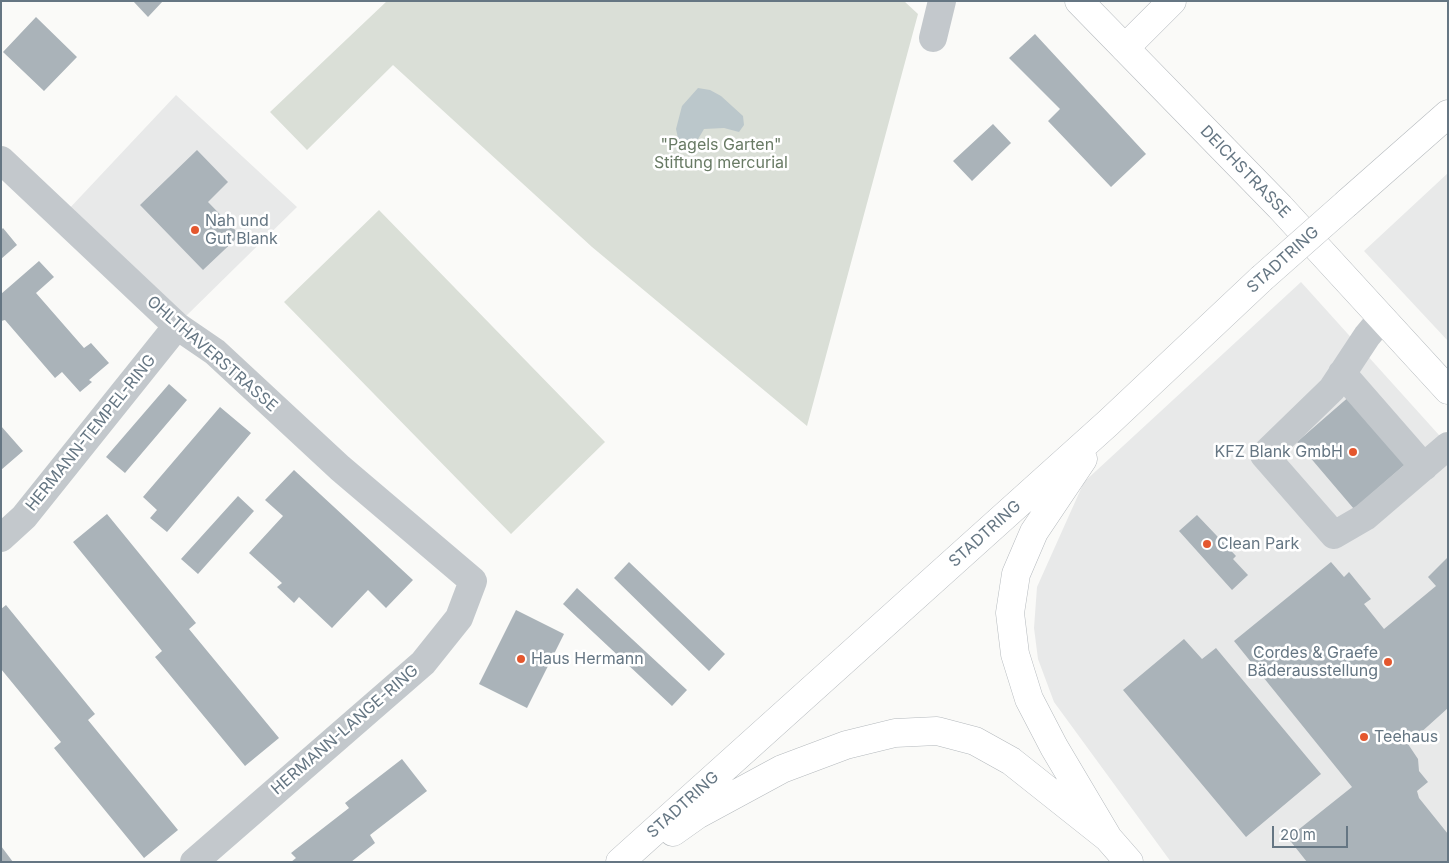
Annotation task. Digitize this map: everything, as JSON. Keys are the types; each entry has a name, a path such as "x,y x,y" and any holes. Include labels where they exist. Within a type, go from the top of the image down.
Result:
{"main road":[{"name":"DEICHSTRASSE","path":"1079,1 1280,206 1448,390"},
{"path":"1125,48 1172,1"},
{"name":"STADTRING","path":"620,862 1108,423 1260,280 1448,114"},
{"path":"1108,423 1034,532 1016,574 1010,613 1015,654 1029,699 1054,747 1108,838"},
{"path":"628,862 697,816 782,769 846,745 895,733 928,731 937,731 975,742 1011,761 1108,838 1129,862"}],"street":[{"path":"933,38 942,1"},
{"name":"OHLTHAVERSTRASSE","path":"1,160 177,326 215,352 340,468 473,581"},
{"path":"1382,318 1367,336 1332,389 1264,455 1334,535 1365,517 1448,446"},
{"name":"HERMANN-TEMPEL-RING","path":"1,538 24,517 177,326"},
{"path":"1342,373 1424,467"},
{"name":"HERMANN-LANGE-RING","path":"194,862 423,663 459,618 473,581"}],"shaded area":[{"path":"698,88 710,90 721,96 743,116 744,125 739,132 724,128 704,129 694,146 686,149 679,143 676,129 682,106"},
{"path":"176,95 297,207 184,318 67,211"},
{"path":"1448,173 1448,341 1364,251"},
{"path":"1301,282 1448,445 1448,862 1171,862 1054,702 1038,659 1034,628 1037,587 1084,482"}],"green space":[{"name":"\"Pagels Garten\" Stiftung mercurial","path":"387,1 904,1 918,14 807,426 592,247 393,65 307,150 270,112"},
{"path":"379,210 605,442 511,534 284,302"}],"building":[{"path":"133,1 163,1 148,17"},
{"path":"36,17 77,57 44,91 3,52"},
{"path":"1035,34 1146,154 1111,187 1048,121 1060,109 1009,58"},
{"path":"993,124 1011,143 972,181 953,161"},
{"path":"197,150 228,182 208,202 240,235 203,270 140,205"},
{"path":"3,228 17,245 1,259 1,230"},
{"path":"39,261 54,277 36,293 84,348 91,343 109,363 89,380 92,382 80,392 62,372 55,378 5,320 1,321 1,294"},
{"path":"169,384 187,400 125,473 106,457"},
{"name":"KFZ Blank GmbH","path":"1351,395 1409,461 1354,509 1297,442"},
{"path":"220,407 251,433 167,532 150,518 157,510 143,497"},
{"path":"1,426 23,451 1,470"},
{"path":"294,470 413,580 386,608 368,590 332,628 299,597 294,603 277,587 282,583 249,553 283,516 265,500"},
{"path":"238,496 254,511 198,574 181,559"},
{"path":"107,514 196,623 189,629 279,738 245,766 155,657 162,651 73,542"},
{"name":"Clean Park","path":"1197,515 1236,556 1233,559 1248,575 1232,590 1179,531"},
{"name":"Teehaus","path":"1448,557 1448,708 1408,744 1418,759 1419,771 1428,782 1417,791 1419,798 1448,834 1448,862 1307,862 1288,838 1352,787 1234,641 1331,562 1344,577 1349,572 1371,599 1364,604 1384,629 1436,586 1428,577"},
{"path":"629,562 725,654 709,671 614,578"},
{"path":"577,588 687,690 672,706 563,604"},
{"path":"6,605 95,714 88,720 178,830 144,858 54,748 61,742 1,669 1,609"},
{"name":"Haus Hermann","path":"516,610 564,634 527,708 479,684"},
{"path":"1184,639 1202,659 1216,648 1321,774 1246,837 1123,690"},
{"path":"402,759 427,791 370,835 375,843 351,862 291,862 296,858 291,853 349,808 345,803"},
{"path":"1,846 13,862 1,862"}],"place":[{"name":"Nah und Gut Blank","path":"195,230"},
{"name":"KFZ Blank GmbH","path":"1353,452"},
{"name":"Clean Park","path":"1207,544"},
{"name":"Haus Hermann","path":"521,659"},
{"name":"Cordes & Graefe Bäderausstellung","path":"1388,662"},
{"name":"Teehaus","path":"1364,737"}]}
